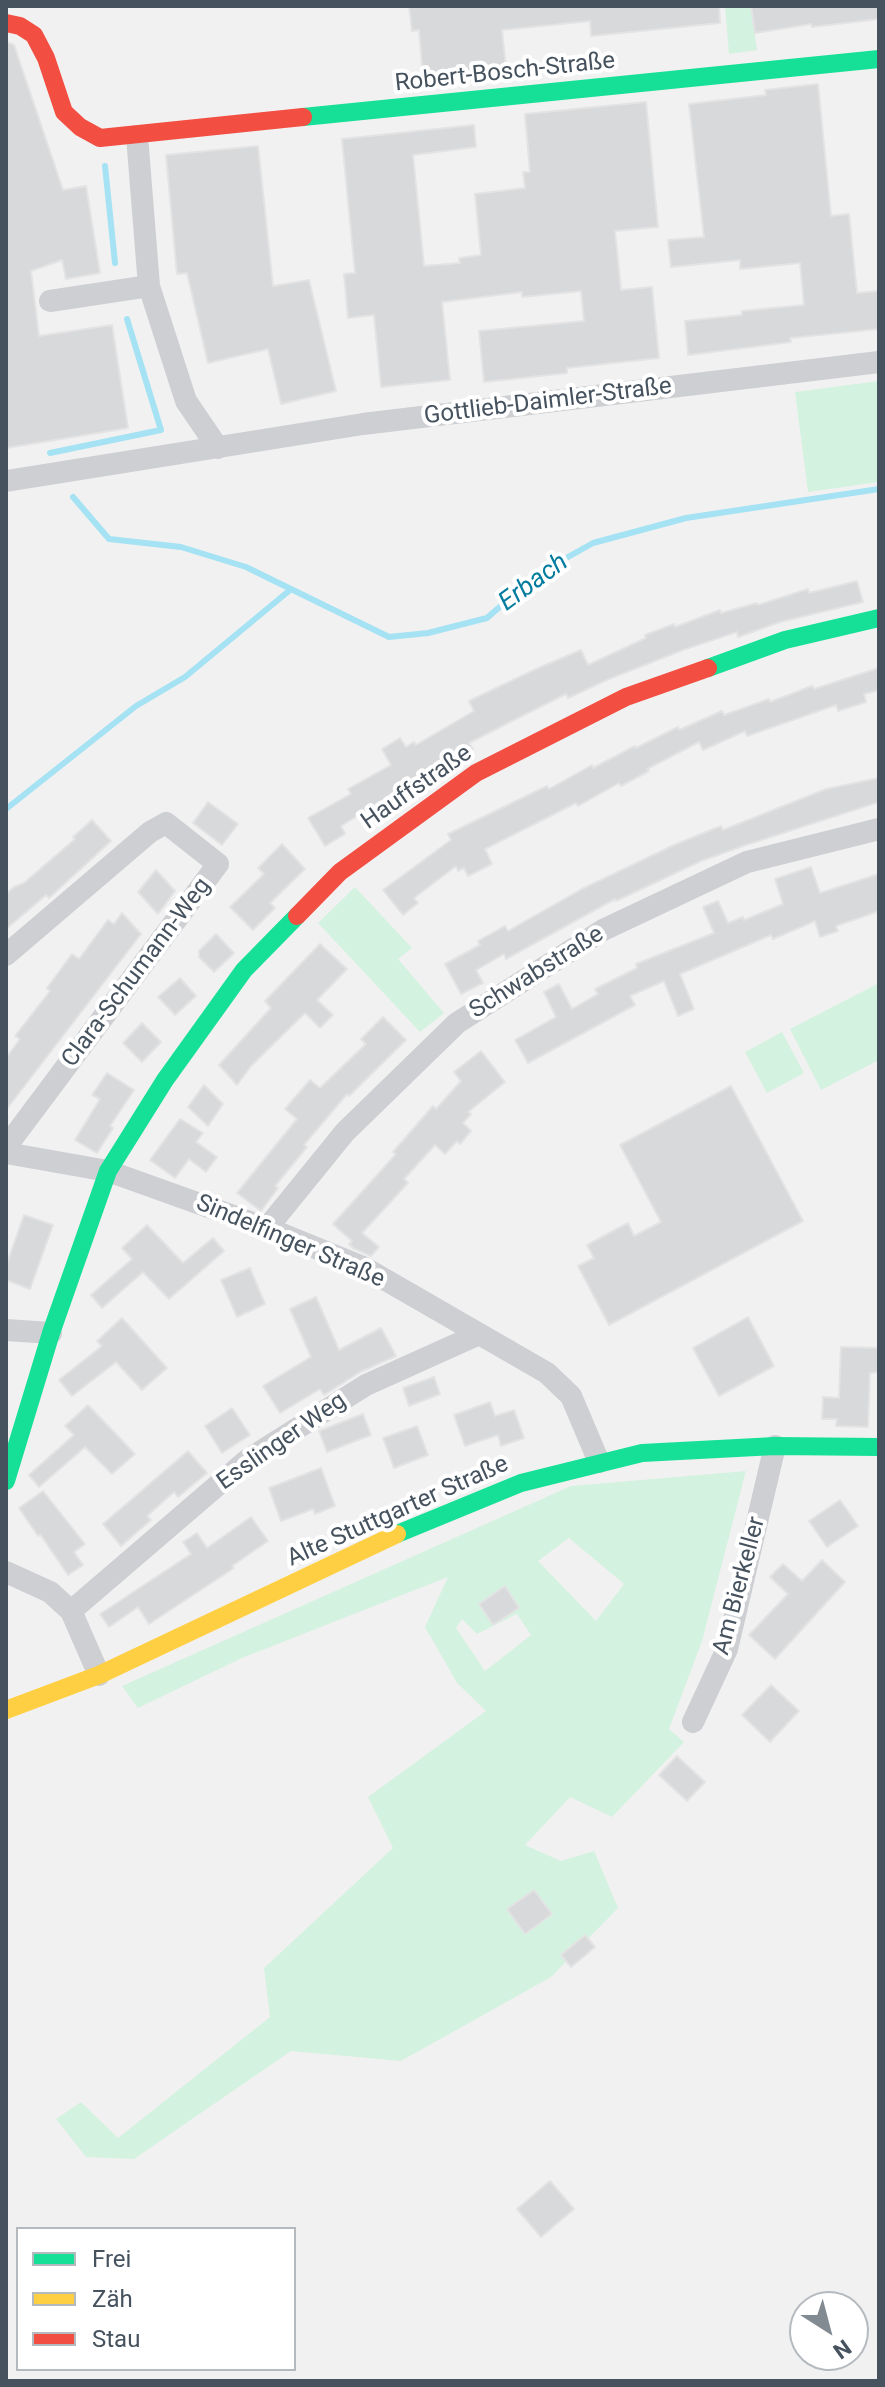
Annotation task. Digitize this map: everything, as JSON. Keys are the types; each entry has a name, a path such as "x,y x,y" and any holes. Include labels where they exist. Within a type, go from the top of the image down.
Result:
{"street":[{"name":"Robert-Bosch-Straße","path":"17,19 34,35 40,46 64,112 80,127 100,138 879,59"},
{"path":"137,136 149,286 186,401 218,448"},
{"path":"50,301 149,286"},
{"name":"Gottlieb-Daimler-Straße","path":"6,481 363,424 879,362"},
{"name":"Hauffstraße","path":"6,1481 51,1333 108,1171 165,1080 244,970 340,872 476,773 626,697 785,640 879,618"},
{"name":"Clara-Schumann-Weg","path":"6,955 150,832 166,823 218,864 6,1150"},
{"name":"Schwabstraße","path":"267,1228 345,1132 457,1023 603,930 747,862 879,829"},
{"name":"Sindelfinger Straße","path":"6,1150 108,1171 267,1228 365,1268 547,1373 571,1396 599,1462"},
{"path":"6,1330 51,1333"},
{"name":"Esslinger Weg","path":"71,1611 247,1460 366,1385 477,1335"},
{"name":"Alte Stuttgarter Straße","path":"6,1710 99,1675 457,1508 521,1483 642,1453 775,1446 879,1447"},
{"name":"Am Bierkeller","path":"693,1722 727,1649 775,1446"},
{"path":"6,1572 50,1592 71,1611 99,1675"}],"green space":[{"path":"725,6 751,6 757,50 729,54"},
{"path":"879,381 879,482 808,492 795,392"},
{"path":"355,887 412,948 398,959 444,1013 420,1032 318,923"},
{"path":"879,983 879,1060 821,1090 790,1029"},
{"path":"782,1032 804,1073 767,1093 745,1052"},
{"path":"746,1471 702,1641 669,1729 684,1742 612,1817 570,1797 525,1845 561,1861 594,1851 618,1908 551,1977 401,2061 291,2051 134,2159 86,2157 56,2119 81,2102 118,2138 270,2017 264,1968 393,1848 368,1797 486,1711 457,1683 425,1627 448,1577 242,1658 138,1708 122,1686 571,1486","holes":["569,1538 624,1584 596,1621 538,1561","517,1614 531,1635 485,1671 456,1628 462,1619 477,1634"]}],"building":[{"path":"409,6 719,6 720,23 591,36 590,21 502,30 506,68 423,76 419,30 412,31"},
{"path":"751,6 879,6 879,19 812,27 811,24 755,33"},
{"path":"6,42 14,45 63,190 86,186 100,273 66,279 62,260 31,271 39,336 112,325 128,428 6,448"},
{"path":"818,84 831,216 849,214 857,293 879,291 879,329 790,338 791,342 688,355 685,321 804,305 800,263 740,269 740,260 671,267 668,240 704,237 689,104 766,95 765,90"},
{"path":"646,102 658,227 615,231 621,290 652,287 659,358 567,368 567,373 484,382 479,331 584,321 581,291 522,297 522,292 442,302 450,380 381,387 374,315 348,318 344,274 355,273 342,139 474,125 476,147 413,155 424,266 460,263 459,258 481,255 475,194 525,188 523,172 530,172 525,114"},
{"path":"258,146 273,286 309,280 336,391 281,404 268,349 208,363 187,273 177,274 166,155"},
{"path":"857,581 863,602 780,622 738,637 737,632 683,650 568,698 566,694 469,743 473,749 448,764 446,761 341,826 345,834 325,846 308,818 351,794 348,789 391,765 382,749 400,738 406,747 414,742 416,745 474,711 469,701 536,669 581,650 588,665 646,638 645,635 674,624 675,627 720,610 721,613 758,605 808,589 809,593"},
{"path":"879,668 879,690 864,694 866,702 838,711 836,705 747,736 745,731 703,750 699,742 621,786 619,783 578,806 576,803 485,849 492,864 468,876 464,868 458,871 456,866 414,898 418,903 403,915 383,890 451,840 448,834 547,786 549,789 592,765 593,768 678,727 679,730 722,711 724,715"},
{"path":"879,778 879,802 701,861 615,899 506,959 504,954 476,970 483,983 461,994 445,964 480,945 478,941 505,926 508,931 582,889 674,845 721,826 723,830 826,789"},
{"path":"208,802 238,824 222,845 193,823"},
{"path":"92,820 111,841 49,898 46,895 6,929 6,894 24,883"},
{"path":"282,844 305,869 270,903 275,908 253,930 230,907 264,874 258,868"},
{"path":"811,867 820,893 879,874 879,911 836,926 838,931 820,937 815,921 773,939 771,935 680,974 694,1009 678,1016 664,981 630,996 635,1005 528,1063 515,1040 556,1017 544,992 559,984 572,1009 598,994 595,989 637,968 636,964 714,933 703,907 718,901 728,923 743,917 744,920 783,904 775,879"},
{"path":"156,870 175,891 158,914 138,892"},
{"path":"122,913 141,934 6,1110 6,1058 20,1039 15,1036 50,991 47,988 72,954 79,959 108,920 114,924"},
{"path":"216,934 234,953 214,972 199,957 199,951"},
{"path":"320,944 347,969 317,1000 333,1015 320,1028 305,1013 251,1066 237,1085 219,1065 271,1008 265,1001"},
{"path":"180,978 196,996 175,1015 158,997"},
{"path":"383,1017 406,1040 349,1096 347,1094 304,1145 307,1147 275,1186 278,1188 261,1211 237,1193 297,1119 285,1109 310,1080 320,1088 366,1044 361,1039"},
{"path":"142,1023 161,1042 142,1062 123,1043"},
{"path":"481,1051 505,1082 468,1112 471,1114 463,1123 471,1131 460,1144 457,1141 445,1154 435,1145 404,1179 408,1183 362,1233 379,1247 371,1256 353,1248 349,1244 352,1241 333,1224 396,1154 393,1152 433,1106 436,1109 461,1081 454,1072"},
{"path":"107,1073 134,1090 110,1126 113,1128 97,1153 75,1140 100,1099 92,1095"},
{"path":"204,1085 223,1104 208,1126 188,1107"},
{"path":"731,1086 803,1221 609,1325 578,1266 594,1258 587,1245 628,1223 634,1236 661,1222 620,1145"},
{"path":"180,1119 203,1133 196,1142 217,1157 206,1172 189,1159 175,1178 150,1160"},
{"path":"24,1215 53,1225 30,1289 6,1280 6,1266"},
{"path":"147,1225 183,1263 213,1238 224,1251 169,1299 143,1272 102,1308 91,1295 132,1259 122,1248"},
{"path":"250,1268 265,1304 237,1317 221,1280"},
{"path":"316,1297 339,1350 381,1328 396,1356 360,1372 324,1395 320,1389 280,1413 263,1386 311,1357 290,1309"},
{"path":"748,1317 774,1366 719,1396 693,1348"},
{"path":"122,1318 167,1368 142,1390 116,1362 72,1396 59,1380 102,1346 97,1341"},
{"path":"841,1347 879,1348 879,1372 870,1373 868,1427 836,1426 837,1419 822,1419 823,1397 839,1398"},
{"path":"434,1377 440,1394 409,1406 403,1388"},
{"path":"490,1402 495,1416 514,1410 524,1438 501,1446 498,1435 465,1446 454,1415"},
{"path":"88,1405 135,1454 112,1474 85,1447 39,1487 29,1475 74,1435 65,1426"},
{"path":"232,1408 250,1435 222,1453 205,1426"},
{"path":"363,1414 371,1435 327,1452 319,1431"},
{"path":"417,1426 428,1455 394,1468 383,1438"},
{"path":"188,1451 207,1473 178,1497 174,1492 147,1516 151,1520 121,1546 103,1524"},
{"path":"321,1468 335,1506 315,1514 313,1509 281,1521 269,1488"},
{"path":"43,1491 85,1544 74,1552 83,1565 68,1575 19,1508"},
{"path":"840,1500 858,1526 827,1547 809,1521"},
{"path":"251,1517 268,1541 232,1566 234,1568 149,1624 138,1607 109,1627 100,1614 191,1554 183,1542 197,1533 207,1548"},
{"path":"822,1560 845,1582 775,1659 749,1635 788,1594 770,1577 783,1564 802,1581"},
{"path":"505,1586 519,1608 493,1625 479,1604"},
{"path":"771,1685 799,1711 770,1742 742,1715"},
{"path":"677,1756 705,1782 687,1801 659,1775"},
{"path":"534,1890 552,1914 525,1934 507,1909"},
{"path":"585,1935 595,1947 571,1967 561,1955"},
{"path":"550,2181 574,2209 541,2237 517,2209"}],"waterway":[{"path":"105,166 115,263"},
{"path":"50,453 161,430 127,319"},
{"name":"Erbach","path":"73,497 109,539 181,547 246,567 389,637 428,633 487,618 536,575 593,543 686,518 879,489"},
{"path":"6,809 136,706 185,677 290,590"}],"traffic: fast":[{"path":"303,117 879,59"},
{"path":"708,668 785,640 879,618"},
{"path":"6,1481 51,1333 108,1171 165,1080 244,970 297,916"},
{"path":"397,1534 521,1483 642,1453 775,1446 879,1447"}],"traffic: slow":[{"path":"6,1710 99,1675 397,1534"}],"traffic: jam":[{"path":"6,23 20,26 34,35 46,58 64,112 80,127 100,138 303,117"},
{"path":"297,916 340,872 476,773 626,697 708,668"}]}
